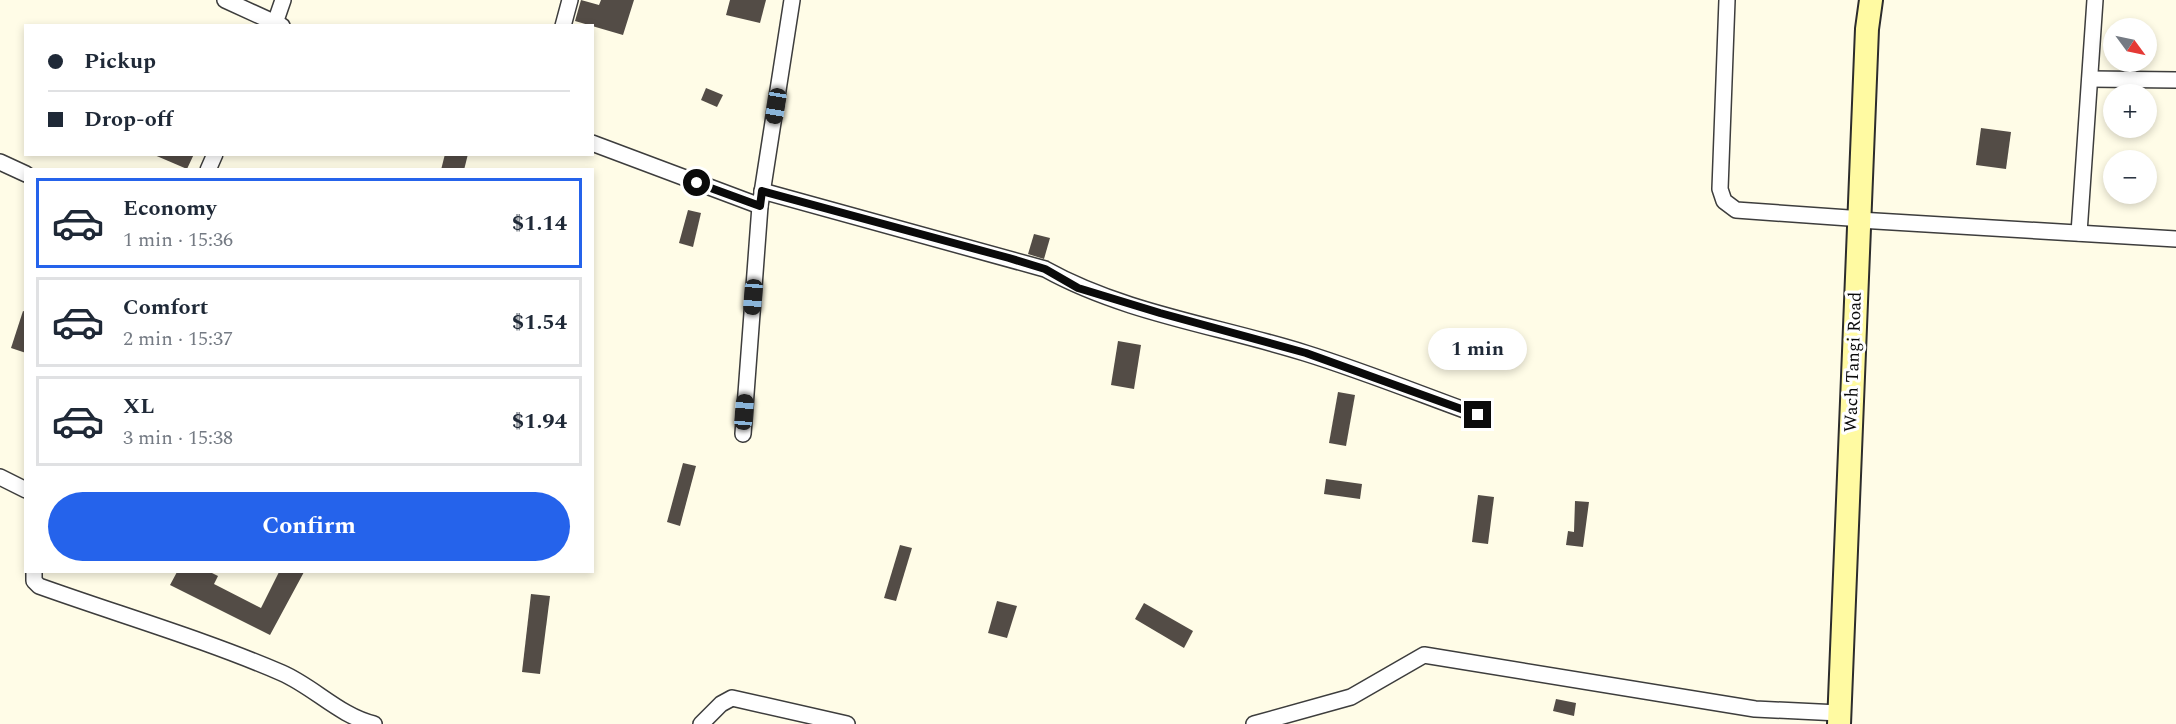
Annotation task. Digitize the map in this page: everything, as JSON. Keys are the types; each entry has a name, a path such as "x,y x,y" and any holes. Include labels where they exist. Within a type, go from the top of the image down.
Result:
{"main road":[{"name":"Wach Tangi Road","path":"1839,718 1854,219 1871,0"}],"street":[{"path":"225,0 275,24"},
{"path":"277,24 283,0"},
{"path":"564,24 570,0"},
{"path":"743,434 761,198 792,0"},
{"path":"1727,0 1720,189 1724,201 1736,210 2176,238"},
{"path":"2079,233 2095,0"},
{"path":"2090,79 2176,80"},
{"path":"594,144 761,198 1045,269 1078,288 1306,353 1478,415"},
{"path":"0,162 24,173"},
{"path":"0,477 24,489"},
{"path":"34,573 34,581 39,586 239,655 302,682 359,721 374,724"},
{"path":"1254,724 1351,697 1424,655 1755,709 1839,718"},
{"path":"701,724 721,704 732,698 847,724"}],"building":[{"path":"581,0 599,5 601,0 634,0 623,35 594,27 594,24 575,21"},
{"path":"730,0 766,0 760,23 726,15"},
{"path":"706,88 723,95 717,107 701,100"},
{"path":"1981,128 2011,132 2006,169 1976,165"},
{"path":"157,156 193,156 187,168"},
{"path":"444,156 468,156 464,168 442,168"},
{"path":"688,210 701,213 693,247 679,243"},
{"path":"1034,234 1050,238 1044,259 1028,254"},
{"path":"23,311 24,311 24,352 11,348"},
{"path":"1118,341 1141,345 1134,389 1111,385"},
{"path":"1338,392 1355,395 1346,446 1329,443"},
{"path":"683,463 696,466 680,526 667,522"},
{"path":"1326,479 1362,484 1360,499 1324,494"},
{"path":"1478,495 1494,497 1488,544 1472,542"},
{"path":"1575,501 1589,502 1583,547 1566,545 1568,531 1574,532"},
{"path":"900,545 912,548 896,601 884,598"},
{"path":"176,573 212,573 218,576 214,584 261,608 278,573 303,573 270,635 170,585"},
{"path":"531,594 550,596 540,674 522,672"},
{"path":"997,601 1017,606 1007,638 988,633"},
{"path":"1144,603 1193,631 1184,648 1135,619"},
{"path":"1556,699 1576,703 1574,716 1553,711"}],"route":[{"path":"697,183 760,206 762,191 1009,258 1045,269 1078,288 1306,353 1478,415"}]}
